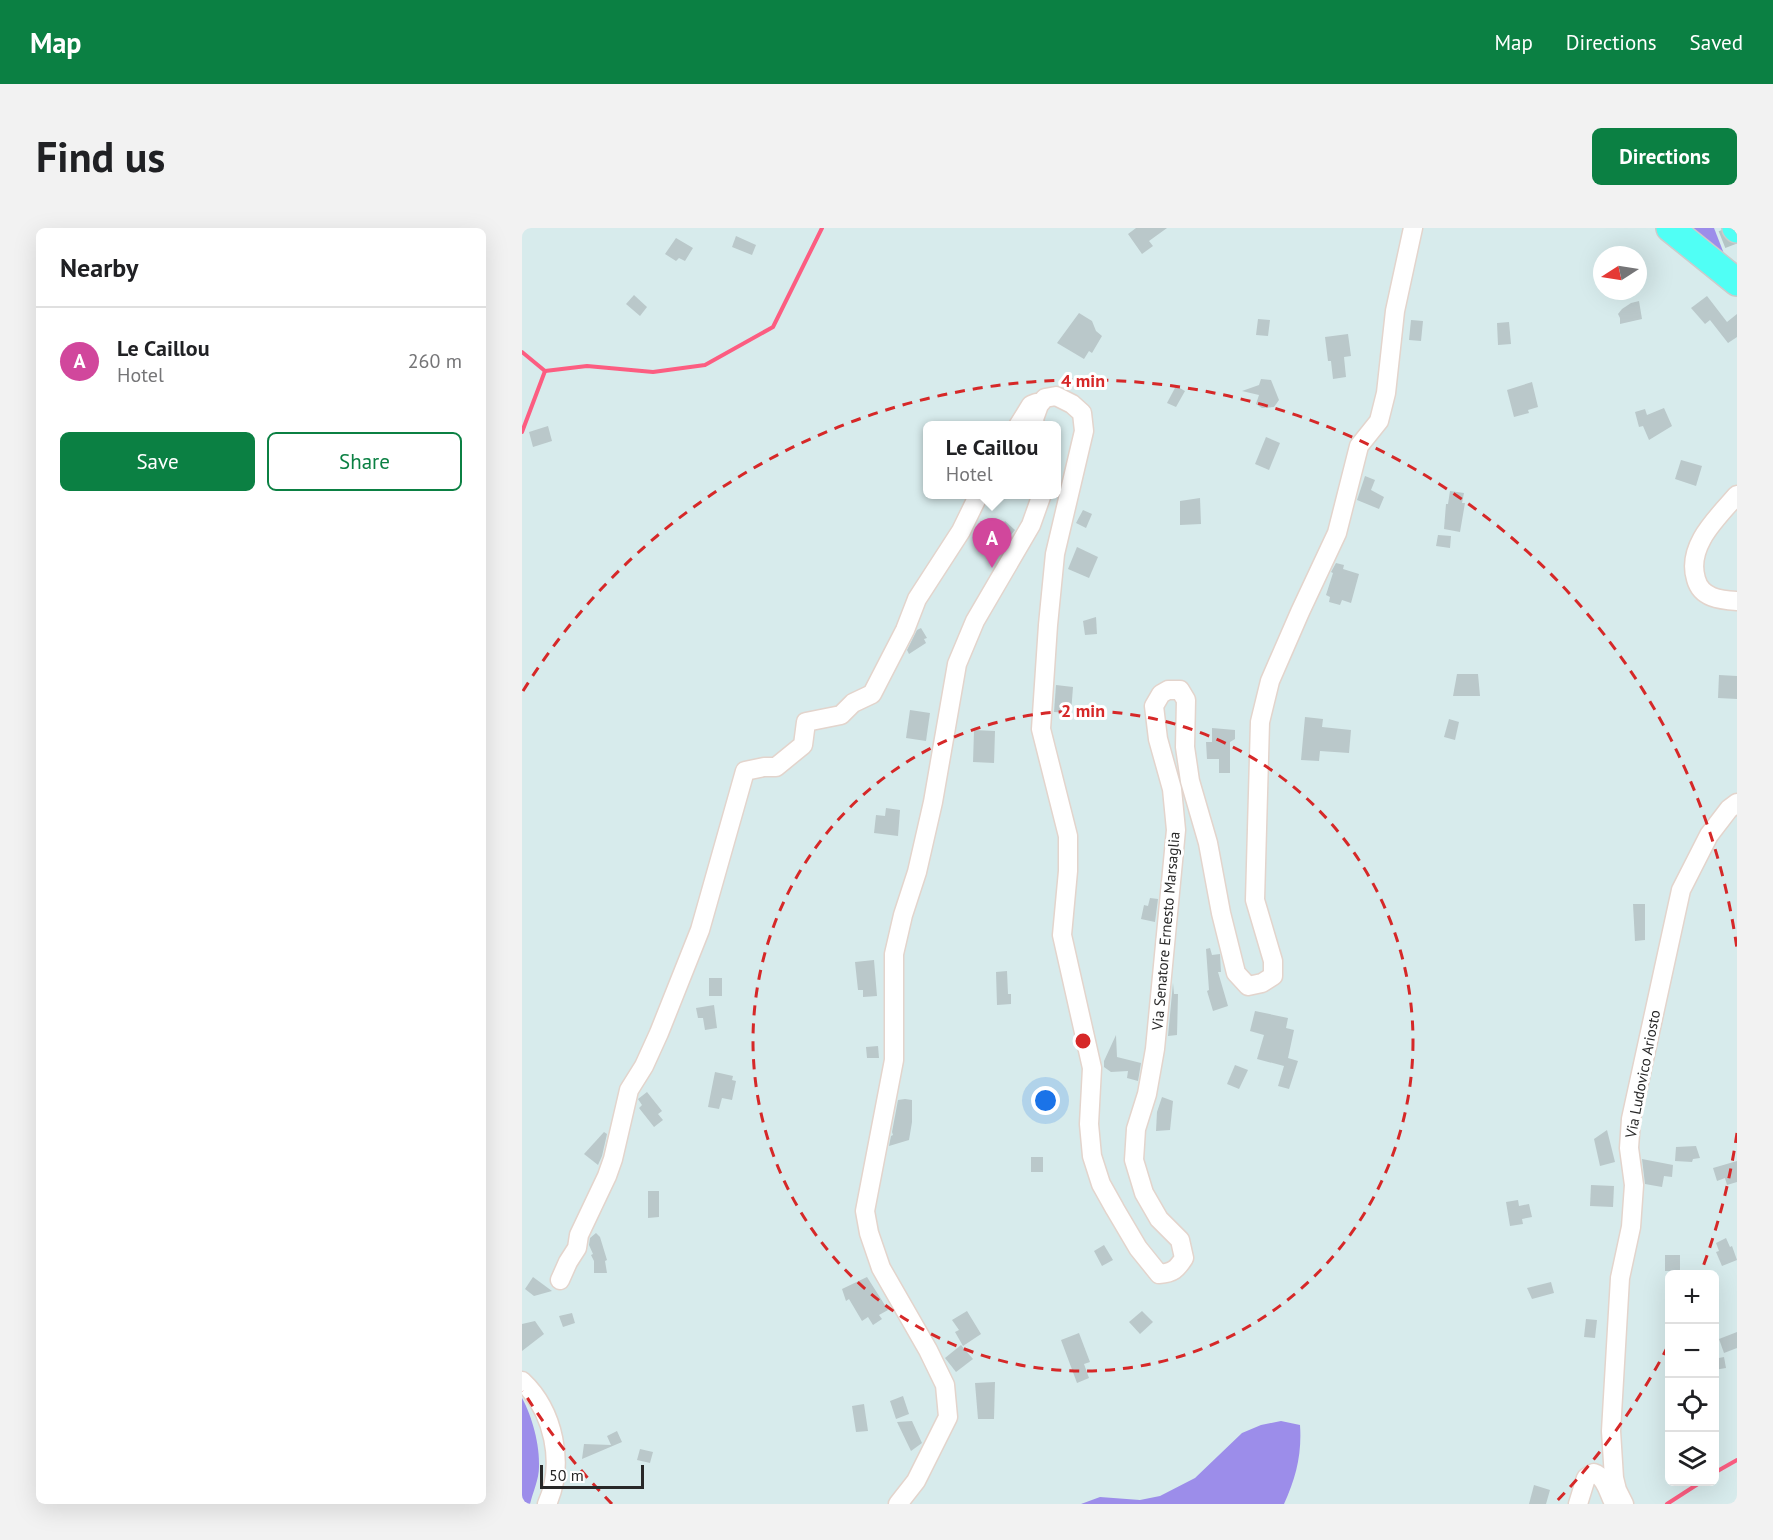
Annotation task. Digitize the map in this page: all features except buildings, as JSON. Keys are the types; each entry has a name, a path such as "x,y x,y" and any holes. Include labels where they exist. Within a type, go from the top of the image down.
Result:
{"highway":[{"path":"1670,228 1737,282"}],"street":[{"name":"Via Senatore Ernesto Marsaglia","path":"1046,398 1056,396 1072,404 1082,413 1084,431 1055,554 1041,729 1068,837 1068,871 1062,935 1092,1068 1089,1124 1092,1156 1101,1184 1138,1248 1159,1274 1170,1274 1184,1258 1180,1239 1159,1219 1144,1193 1134,1160 1136,1129 1147,1094 1155,1049 1176,830 1172,789 1158,739 1154,706 1161,694 1168,690 1180,690 1186,700 1185,747 1190,781 1208,843 1233,963 1236,973 1248,986 1262,983 1273,976 1273,962 1256,900 1260,722 1270,681 1337,533 1359,446 1379,421 1386,393 1395,311 1413,228"},
{"path":"1021,421 1031,405 1046,398"},
{"path":"1034,421 1039,405 1046,398"},
{"path":"1737,495 1695,551 1693,569 1698,587 1715,599 1737,601"},
{"path":"560,1280 577,1248 579,1234 607,1176 629,1090 644,1066 659,1033 700,930 745,771 776,767 802,745 806,722 841,714 853,703 872,694 905,630 917,599 961,531 977,499"},
{"path":"898,1504 916,1481 948,1417 945,1385 881,1268 869,1233 865,1211 894,1060 894,954 903,915 917,872 933,802 957,664 975,621 1031,525 1041,499"},
{"name":"Via Ludovico Ariosto","path":"1623,1504 1614,1478 1611,1431 1620,1278 1632,1216 1634,1185 1629,1149 1631,1119 1681,890 1709,835 1729,809 1737,803"},
{"path":"522,1381 543,1408 554,1435 555,1467 552,1494 547,1504"},
{"path":"1578,1504 1587,1478 1594,1473 1599,1474 1612,1499 1623,1504"}],"shaded area":[{"path":"1684,228 1714,228 1728,264"},
{"path":"522,1398 535,1431 539,1458 538,1476 530,1504 522,1504"},
{"path":"1281,1421 1300,1425 1297,1466 1284,1504 1081,1504 1100,1497 1140,1500 1160,1496 1195,1478 1242,1433 1261,1425"}],"waterway":[{"path":"545,371 587,366 653,372 705,365 773,327 822,228"},
{"path":"522,352 545,371"},
{"path":"522,432 545,371"},
{"path":"1719,1470 1737,1460"},
{"path":"1667,1504 1695,1486"}],"tunnel":[{"path":"1727,228 1737,253"}],"place":[{"name":"Le Caillou","path":"992,568"}]}
